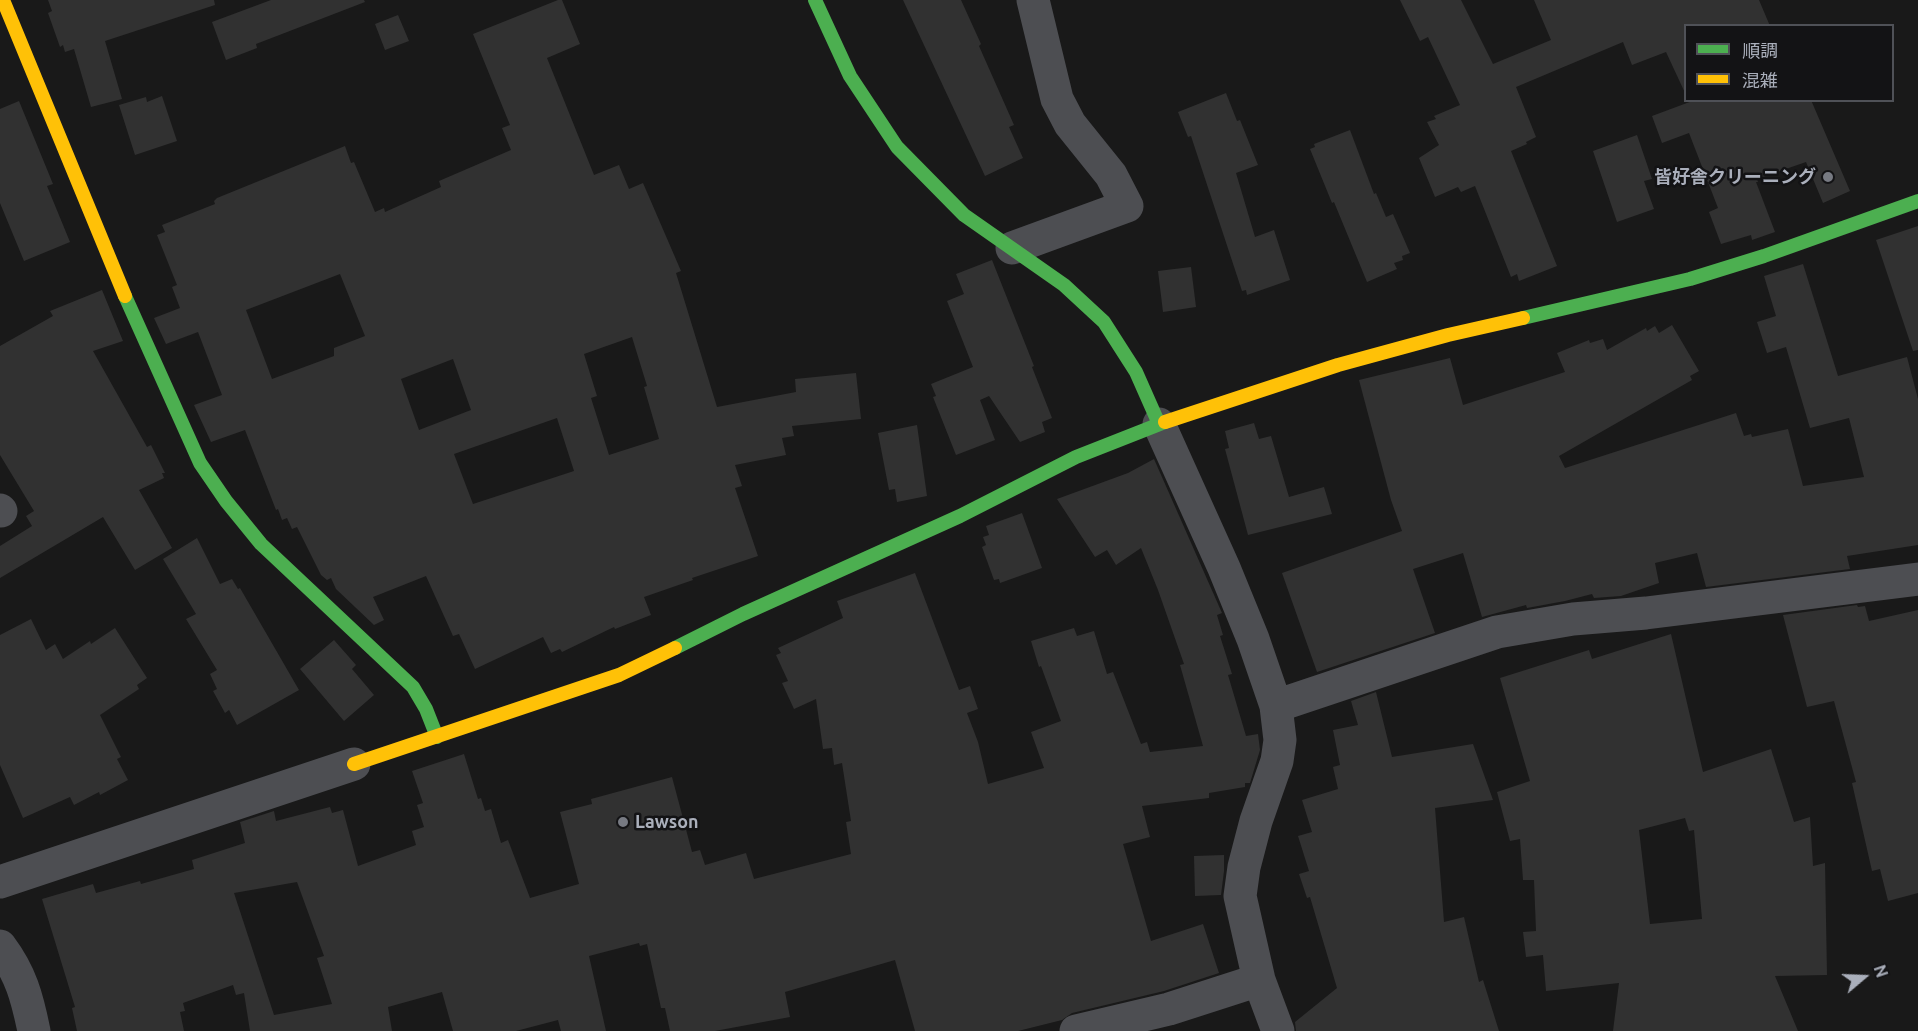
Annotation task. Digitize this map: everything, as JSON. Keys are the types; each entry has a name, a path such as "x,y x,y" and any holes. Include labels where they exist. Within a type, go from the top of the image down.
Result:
{"street":[{"path":"3,0 142,337 200,463 226,501 261,544 413,687 426,709 437,737"},
{"path":"815,0 850,76 897,147 964,215 1064,285 1104,322 1136,372 1228,578 1276,706 1280,740 1277,761 1256,821 1244,867 1240,896 1259,980 1278,1031"},
{"path":"1012,248 1127,206 1111,175 1070,124 1057,99 1033,0"},
{"path":"0,882 619,675 753,610 960,516 1076,457 1159,424 1360,359 1473,328 1690,279 1764,256 1918,201"},
{"path":"1276,706 1497,632 1573,619 1646,613 1918,579"},
{"path":"0,946 10,959 25,989 34,1031"},
{"path":"1076,1031 1169,1009 1259,980"}],"building":[{"path":"48,0 214,0 215,5 105,41 122,99 91,107 74,49 65,52 63,45 60,47 48,13 52,11"},
{"path":"271,0 364,0 365,2 256,44 257,48 226,60 212,22"},
{"path":"562,0 580,44 547,58 594,175 619,165 629,189 643,183 681,271 676,273 717,407 796,392 795,379 856,373 861,419 792,426 794,436 782,438 786,455 735,465 742,486 735,488 758,556 644,597 651,615 615,629 614,627 562,652 560,649 551,653 543,637 475,669 459,634 453,636 426,576 373,597 384,620 374,625 336,589 331,578 327,580 321,575 297,527 292,529 287,518 282,520 278,509 276,510 245,430 211,442 194,405 222,395 198,332 166,344 154,318 180,308 172,287 177,285 157,235 165,232 162,225 215,204 214,201 217,198 345,146 375,212 384,208 385,212 441,187 439,181 511,150 502,128 510,125 473,34","holes":["340,274 365,336 334,348 334,356 272,379 246,310","632,337 647,386 644,387 659,439 609,455 591,398 597,396 584,354","453,359 471,410 419,430 401,379","557,418 574,471 473,504 454,454"]},
{"path":"903,0 961,0 1014,125 1009,127 1023,158 985,176"},
{"path":"1400,0 1461,0 1493,64 1551,40 1534,0 1759,0 1769,24 1684,24 1684,91 1666,52 1632,65 1623,42 1516,87 1536,137 1511,151 1557,266 1519,281 1517,274 1511,277 1475,186 1461,192 1458,187 1435,197 1419,158 1439,145 1427,122 1436,119 1434,116 1460,105 1428,37 1420,41"},
{"path":"398,15 409,41 385,50 375,24"},
{"path":"1226,93 1237,121 1240,120 1258,165 1236,173 1255,237 1274,230 1290,280 1247,295 1246,290 1242,291 1191,136 1188,137 1178,112"},
{"path":"162,96 177,141 135,155 119,105 146,97 147,102"},
{"path":"19,101 53,184 47,186 70,242 24,261 0,203 0,109"},
{"path":"1690,102 1812,102 1850,191 1823,203 1806,162 1757,179 1758,182 1756,182 1775,232 1752,240 1751,235 1721,244 1709,212 1718,208 1689,133 1662,143 1652,116"},
{"path":"1350,130 1374,194 1376,193 1386,217 1393,214 1410,253 1402,256 1403,260 1394,263 1397,269 1367,282 1310,149 1315,147 1314,144"},
{"path":"1637,135 1652,179 1644,181 1654,209 1617,222 1593,151"},
{"path":"1918,226 1918,350 1913,351 1876,240"},
{"path":"992,260 1052,418 1042,422 1045,432 1020,442 989,396 980,400 995,440 956,455 933,397 936,396 931,384 973,367 947,301 964,294 956,274"},
{"path":"1803,264 1838,376 1907,357 1918,399 1918,545 1847,556 1850,569 1706,587 1697,553 1655,563 1659,583 1621,596 1594,598 1592,594 1527,608 1526,605 1482,617 1463,553 1413,569 1435,633 1317,672 1282,573 1402,531 1391,500 1359,380 1450,358 1463,405 1565,372 1557,353 1589,340 1590,343 1603,339 1607,350 1646,328 1647,331 1655,326 1659,333 1672,325 1699,371 1690,376 1692,380 1559,456 1565,468 1736,413 1744,436 1751,434 1752,437 1788,429 1803,486 1864,477 1849,418 1810,428 1786,347 1767,353 1757,322 1776,316 1764,276"},
{"path":"1191,267 1196,307 1163,312 1158,271"},
{"path":"102,290 123,341 93,351 147,447 151,445 165,473 162,473 164,478 139,490 172,548 135,570 103,517 0,578 0,546 32,526 26,516 34,511 0,455 0,346 53,316 50,311"},
{"path":"1254,423 1259,439 1271,436 1289,497 1324,487 1332,514 1248,535 1225,449 1229,448 1225,431"},
{"path":"917,425 927,496 897,502 895,489 889,490 878,433"},
{"path":"1154,459 1222,613 1217,615 1223,635 1220,636 1232,674 1228,675 1246,736 1258,734 1260,750 1250,783 1245,783 1245,787 1209,793 1209,798 1142,806 1150,837 1123,844 1151,941 1203,924 1219,973 1164,991 1072,1013 1062,1020 1018,1031 915,1031 895,960 785,992 790,1017 715,1031 670,1031 665,1008 661,1008 647,944 640,946 639,943 589,956 606,1031 561,1031 558,1020 516,1031 453,1031 442,992 388,1007 392,1031 250,1031 244,993 236,995 233,985 183,1003 185,1011 180,1012 184,1031 77,1031 72,1008 75,1007 42,899 93,884 96,893 140,881 141,884 194,869 192,860 245,843 240,822 274,811 276,821 330,807 332,813 343,810 358,866 416,845 412,831 424,827 417,805 423,803 412,771 464,754 478,799 481,798 485,811 491,809 501,843 508,840 530,898 579,884 560,812 592,804 591,799 672,777 692,852 700,850 705,865 746,853 754,879 851,854 846,822 851,821 842,763 834,765 832,748 823,749 816,699 794,709 782,683 788,681 776,655 781,653 778,648 843,618 837,601 915,573 959,690 970,686 978,709 967,713 978,742 988,784 1044,768 1031,732 1061,721 1031,641 1074,628 1077,636 1094,631 1107,674 1113,672 1141,744 1147,742 1150,752 1203,746 1180,665 1184,664 1141,548 1116,565 1107,550 1095,557 1057,499 1128,473","holes":["297,882 324,956 317,958 332,1004 274,1015 234,893"]},
{"path":"1022,513 1042,568 1000,583 999,579 994,580 982,547 986,545 983,537 989,535 986,526"},
{"path":"197,538 220,584 232,579 238,589 240,588 299,690 237,725 229,710 225,713 213,691 217,689 210,674 217,670 186,619 196,614 163,559"},
{"path":"1857,605 1858,607 1865,606 1869,621 1918,610 1918,893 1888,901 1880,869 1872,871 1852,783 1856,782 1834,701 1807,707 1783,615"},
{"path":"31,619 46,650 55,644 63,659 115,628 147,678 137,685 139,689 100,715 121,757 117,759 128,780 100,795 99,792 74,805 70,797 23,818 0,765 0,635"},
{"path":"1671,634 1703,772 1771,749 1794,822 1810,817 1813,866 1825,863 1827,975 1775,976 1798,1031 1613,1031 1619,983 1546,991 1543,955 1526,957 1523,932 1536,931 1534,880 1523,880 1520,839 1510,841 1497,792 1530,781 1500,678 1589,650 1592,659","holes":["1685,818 1689,831 1694,830 1702,919 1650,924 1639,830"]},
{"path":"334,640 356,665 352,669 374,695 344,721 300,669"},
{"path":"1376,692 1392,757 1473,744 1493,800 1435,808 1444,922 1464,917 1479,982 1483,980 1499,1031 1296,1031 1295,1022 1337,988 1310,897 1307,898 1299,874 1309,871 1298,836 1312,832 1302,800 1338,789 1333,767 1340,765 1333,730 1358,725 1351,701"},
{"path":"1224,855 1221,895 1195,896 1194,856"}],"traffic: fast":[{"path":"815,0 850,76 897,147 964,215 1064,285 1104,322 1136,372 1159,424"},
{"path":"1523,318 1690,279 1764,256 1918,201"},
{"path":"125,296 200,463 226,501 261,544 413,687 426,709 437,737"},
{"path":"675,648 743,614 960,516 1076,457 1165,422"}],"traffic: slow":[{"path":"3,0 125,296"},
{"path":"1165,422 1338,365 1448,335 1523,318"},
{"path":"354,764 619,675 675,648"}],"place":[{"name":"皆好舎クリーニング","path":"1828,177"},
{"name":"Lawson","path":"623,822"}]}
